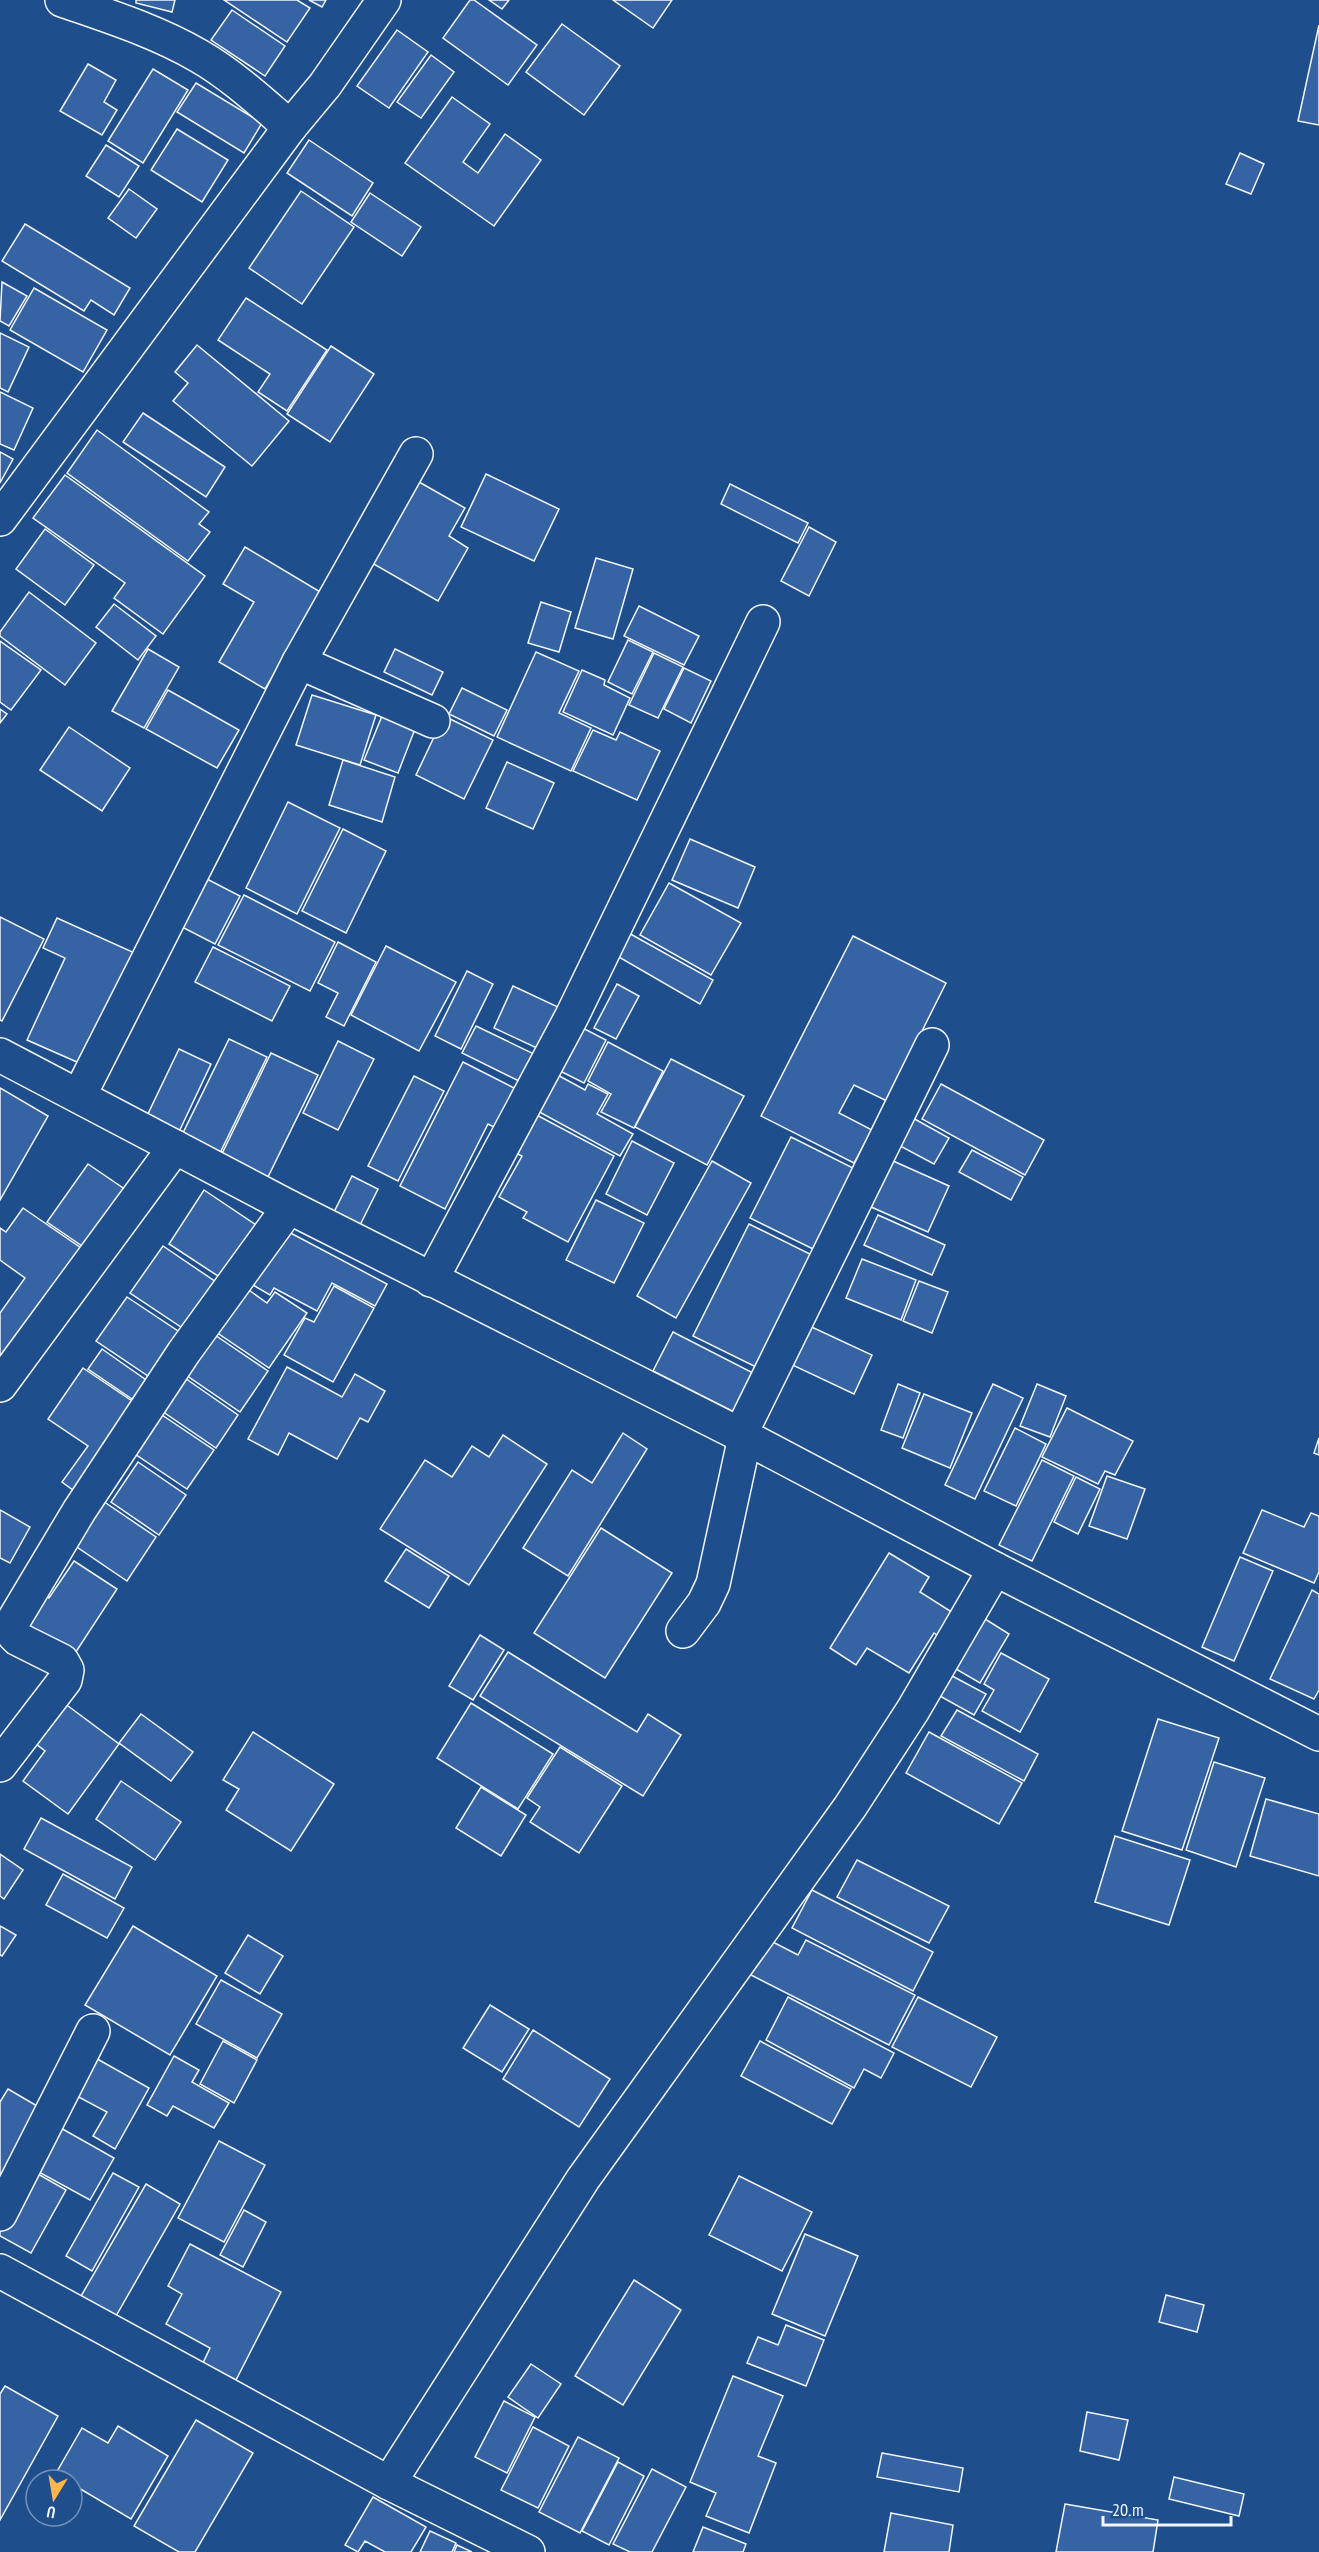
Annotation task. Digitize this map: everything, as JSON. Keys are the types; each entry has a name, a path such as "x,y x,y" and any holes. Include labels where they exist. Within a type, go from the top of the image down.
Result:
{"street":[{"path":"62,0 138,27 200,56 228,75 290,127"},
{"path":"0,519 290,127 325,85 384,0"},
{"path":"79,1096 299,662 416,454"},
{"path":"431,1280 572,1016 763,622"},
{"path":"299,662 433,721"},
{"path":"683,1630 704,1603 713,1584 743,1436 932,1045"},
{"path":"0,1055 289,1207 743,1436 995,1569 1319,1734"},
{"path":"0,1385 175,1147"},
{"path":"0,1766 65,1680 67,1670 62,1661 18,1639 14,1635 12,1623 80,1511 178,1362 289,1207"},
{"path":"389,2483 583,2179 850,1807 913,1710 995,1569"},
{"path":"0,2214 93,2031"},
{"path":"0,2271 389,2483 528,2552"}],"building":[{"path":"136,0 175,0 172,12 136,3"},
{"path":"224,0 297,0 310,8 287,42"},
{"path":"309,0 326,0 322,7"},
{"path":"470,0 474,0 537,45 508,85 443,38"},
{"path":"489,0 509,0 502,9"},
{"path":"613,0 672,0 653,28"},
{"path":"232,10 285,46 265,76 211,40"},
{"path":"562,24 620,66 584,115 526,72"},
{"path":"1319,25 1319,125 1298,121"},
{"path":"397,30 428,52 389,108 357,86"},
{"path":"431,55 454,72 421,118 397,102"},
{"path":"88,64 116,80 104,102 117,110 102,135 60,111"},
{"path":"153,69 188,90 143,163 108,141"},
{"path":"196,83 262,123 244,153 177,112"},
{"path":"452,97 490,124 463,162 478,173 505,134 541,160 494,226 405,163"},
{"path":"177,129 228,160 202,202 151,170"},
{"path":"309,140 373,183 352,216 287,173"},
{"path":"106,145 139,166 119,197 86,176"},
{"path":"1240,153 1264,164 1251,194 1226,184"},
{"path":"129,189 157,209 136,238 108,218"},
{"path":"301,191 354,227 302,304 249,268"},
{"path":"370,193 421,227 402,256 351,222"},
{"path":"25,224 130,288 114,315 91,300 84,311 2,261"},
{"path":"2,282 27,296 9,326 0,321"},
{"path":"34,288 107,330 83,372 10,330"},
{"path":"246,298 327,350 287,411 258,392 270,374 218,340"},
{"path":"0,333 29,347 8,392 0,388"},
{"path":"197,345 289,421 252,466 173,401 188,383 175,372"},
{"path":"331,346 374,374 330,442 287,414"},
{"path":"0,392 33,408 14,450 0,444"},
{"path":"143,413 225,467 206,497 123,442"},
{"path":"97,430 209,512 199,524 210,532 188,561 67,473"},
{"path":"0,452 13,459 0,483"},
{"path":"486,474 559,509 534,561 461,527"},
{"path":"65,475 205,576 163,634 114,598 125,583 33,518"},
{"path":"412,478 465,508 449,536 468,548 438,601 365,559"},
{"path":"730,484 808,523 798,543 721,504"},
{"path":"809,527 836,542 809,596 781,581"},
{"path":"45,529 94,565 65,605 16,569"},
{"path":"245,547 322,593 265,689 219,662 254,602 223,584"},
{"path":"596,558 633,569 613,639 575,628"},
{"path":"29,592 96,643 65,685 0,636 0,632"},
{"path":"541,602 571,612 559,652 528,643"},
{"path":"114,604 156,636 138,660 96,627"},
{"path":"639,606 699,636 684,665 624,636"},
{"path":"628,640 653,652 632,694 608,682"},
{"path":"0,641 41,670 11,710 0,702"},
{"path":"148,649 179,667 144,728 112,711"},
{"path":"395,649 443,672 432,695 384,672"},
{"path":"536,652 579,671 559,713 591,728 571,771 497,737"},
{"path":"654,653 683,667 658,718 629,705"},
{"path":"684,668 711,681 691,723 664,709"},
{"path":"582,670 605,680 604,685 630,698 613,735 563,712"},
{"path":"462,688 507,710 494,736 449,714"},
{"path":"168,690 239,730 217,768 146,729"},
{"path":"312,695 376,715 360,765 296,745"},
{"path":"0,709 7,714 0,723"},
{"path":"382,716 415,729 398,773 364,760"},
{"path":"444,716 493,740 464,799 416,775"},
{"path":"69,727 130,768 102,811 40,770"},
{"path":"593,730 616,740 620,732 660,751 637,800 573,771"},
{"path":"343,760 395,777 382,822 329,805"},
{"path":"507,762 554,783 533,829 486,808"},
{"path":"288,802 340,828 297,914 246,888"},
{"path":"343,829 386,851 346,933 302,911"},
{"path":"690,839 755,867 738,908 672,880"},
{"path":"205,878 240,896 215,944 180,926"},
{"path":"669,883 741,923 711,975 640,935"},
{"path":"244,895 335,942 310,991 218,945"},
{"path":"0,917 44,939 2,1021 0,1020"},
{"path":"57,918 137,954 86,1066 27,1040 65,958 43,948"},
{"path":"618,927 713,980 700,1004 605,949"},
{"path":"853,936 946,983 887,1101 854,1085 839,1113 872,1130 854,1163 761,1116"},
{"path":"338,942 376,962 344,1026 326,1017 338,993 318,983"},
{"path":"386,946 456,982 419,1051 351,1015"},
{"path":"213,947 290,986 272,1021 195,982"},
{"path":"467,971 493,984 461,1049 435,1036"},
{"path":"617,984 639,996 616,1039 594,1028"},
{"path":"513,986 558,1007 539,1049 494,1028"},
{"path":"573,1023 606,1040 584,1083 550,1066"},
{"path":"476,1026 536,1055 523,1083 462,1053"},
{"path":"229,1039 267,1057 218,1157 180,1139"},
{"path":"338,1041 374,1059 338,1130 303,1113"},
{"path":"608,1042 663,1071 634,1128 601,1112 611,1094 588,1081"},
{"path":"179,1049 211,1064 177,1136 145,1120"},
{"path":"271,1053 318,1075 264,1185 217,1164"},
{"path":"671,1059 744,1096 707,1165 635,1127"},
{"path":"463,1062 518,1090 498,1129 488,1124 445,1209 400,1186"},
{"path":"552,1072 585,1090 588,1084 608,1094 597,1114 633,1134 620,1156 532,1108"},
{"path":"414,1076 444,1091 398,1181 368,1166"},
{"path":"941,1084 1044,1140 1025,1175 922,1119"},
{"path":"0,1088 48,1116 0,1200"},
{"path":"531,1112 614,1156 568,1242 523,1218 527,1212 499,1197 522,1156 510,1150"},
{"path":"902,1112 949,1138 934,1164 887,1139"},
{"path":"791,1137 855,1169 815,1250 750,1218"},
{"path":"632,1141 674,1163 647,1215 606,1194"},
{"path":"972,1150 1023,1177 1011,1200 959,1172"},
{"path":"882,1156 949,1186 928,1232 862,1203"},
{"path":"712,1161 751,1183 676,1318 637,1296"},
{"path":"88,1164 126,1190 85,1248 47,1222"},
{"path":"352,1176 378,1189 359,1227 333,1214"},
{"path":"204,1190 256,1225 221,1278 169,1244"},
{"path":"596,1200 644,1223 614,1283 566,1260"},
{"path":"23,1208 84,1250 0,1369 0,1313 25,1278 0,1260 0,1228 6,1232"},
{"path":"878,1215 945,1245 932,1275 864,1245"},
{"path":"749,1224 812,1255 756,1367 693,1336"},
{"path":"283,1229 387,1284 375,1306 332,1283 317,1311 274,1288 270,1295 253,1285"},
{"path":"163,1246 219,1284 187,1331 130,1293"},
{"path":"862,1259 916,1280 901,1320 846,1298"},
{"path":"919,1281 948,1292 932,1333 903,1321"},
{"path":"334,1286 374,1308 333,1382 284,1355 305,1318 314,1322"},
{"path":"246,1288 267,1303 275,1292 307,1313 269,1368 216,1332"},
{"path":"127,1297 184,1335 154,1380 96,1341"},
{"path":"803,1323 872,1355 854,1394 786,1362"},
{"path":"673,1332 757,1375 738,1414 653,1371"},
{"path":"212,1333 268,1371 240,1412 183,1373"},
{"path":"102,1349 149,1382 135,1401 88,1369"},
{"path":"287,1367 342,1397 355,1374 385,1391 368,1422 360,1418 337,1459 289,1433 278,1455 248,1439"},
{"path":"83,1368 138,1405 77,1493 62,1482 88,1446 48,1419"},
{"path":"182,1376 238,1415 216,1448 159,1409"},
{"path":"898,1384 920,1393 903,1438 881,1430"},
{"path":"993,1384 1023,1398 975,1499 945,1485"},
{"path":"1037,1384 1066,1396 1050,1437 1020,1426"},
{"path":"924,1394 972,1413 950,1468 902,1448"},
{"path":"1067,1408 1133,1441 1115,1475 1105,1471 1098,1484 1042,1457"},
{"path":"156,1411 214,1450 187,1489 129,1450"},
{"path":"1015,1428 1046,1444 1016,1506 984,1491"},
{"path":"623,1433 647,1449 568,1576 523,1548 572,1470 592,1483"},
{"path":"503,1435 547,1464 469,1585 380,1529 425,1460 452,1477 472,1446 489,1457"},
{"path":"1319,1438 1319,1455 1314,1453"},
{"path":"1042,1460 1074,1476 1032,1561 999,1545"},
{"path":"138,1462 186,1495 159,1535 111,1502"},
{"path":"1107,1476 1145,1489 1127,1539 1089,1526"},
{"path":"1076,1477 1100,1489 1078,1534 1054,1522"},
{"path":"100,1499 156,1537 127,1581 71,1543"},
{"path":"0,1510 30,1527 10,1563 0,1558"},
{"path":"1262,1510 1304,1527 1311,1513 1319,1516 1319,1572 1314,1583 1243,1553"},
{"path":"601,1528 672,1573 605,1678 534,1633"},
{"path":"406,1549 449,1576 429,1608 385,1581"},
{"path":"889,1553 929,1577 920,1592 958,1616 943,1639 934,1633 909,1673 867,1648 856,1665 830,1648"},
{"path":"1240,1557 1273,1571 1234,1661 1202,1647"},
{"path":"74,1561 117,1589 70,1661 16,1626 38,1591 49,1598"},
{"path":"1312,1590 1319,1594 1319,1690 1314,1699 1270,1679"},
{"path":"974,1612 1009,1634 980,1683 944,1662"},
{"path":"480,1635 504,1650 473,1700 449,1686"},
{"path":"508,1652 637,1732 648,1714 681,1735 643,1796 480,1696"},
{"path":"1001,1653 1049,1679 1020,1732 982,1711 994,1690 984,1684"},
{"path":"941,1670 986,1694 974,1715 929,1690"},
{"path":"60,1700 119,1744 68,1814 23,1781 45,1751 31,1740"},
{"path":"471,1703 553,1754 518,1809 437,1758"},
{"path":"957,1710 1038,1754 1024,1781 941,1736"},
{"path":"141,1714 193,1752 171,1781 119,1743"},
{"path":"1158,1719 1219,1738 1182,1850 1122,1831"},
{"path":"253,1732 334,1784 291,1851 226,1810 239,1789 223,1780"},
{"path":"929,1732 1022,1783 999,1824 906,1773"},
{"path":"560,1747 622,1786 579,1853 530,1822 540,1807 527,1798"},
{"path":"1214,1762 1265,1778 1236,1867 1186,1850"},
{"path":"121,1781 181,1822 155,1860 96,1819"},
{"path":"481,1787 526,1815 501,1856 456,1828"},
{"path":"1266,1799 1319,1814 1319,1876 1250,1856"},
{"path":"41,1818 132,1867 115,1899 24,1849"},
{"path":"1115,1836 1190,1860 1169,1925 1095,1902"},
{"path":"0,1854 23,1870 4,1899 0,1896"},
{"path":"857,1860 949,1906 929,1943 837,1897"},
{"path":"63,1874 124,1908 107,1938 46,1905"},
{"path":"812,1890 933,1952 913,1991 792,1928"},
{"path":"0,1926 16,1935 2,1956 0,1955"},
{"path":"133,1926 217,1976 170,2055 85,2005"},
{"path":"248,1935 283,1956 260,1994 225,1973"},
{"path":"765,1938 798,1955 806,1940 915,1995 889,2045 747,1973"},
{"path":"221,1980 282,2014 257,2058 196,2024"},
{"path":"788,1997 894,2053 881,2078 864,2069 854,2088 766,2040"},
{"path":"918,1997 997,2037 971,2087 892,2047"},
{"path":"490,2005 529,2029 502,2072 463,2048"},
{"path":"533,2030 610,2079 579,2127 503,2079"},
{"path":"223,2041 257,2060 234,2103 200,2084"},
{"path":"760,2041 851,2089 832,2124 741,2076"},
{"path":"92,2056 149,2088 115,2149 93,2136 107,2112 71,2093"},
{"path":"174,2056 199,2070 192,2082 229,2103 214,2128 173,2106 167,2116 147,2105"},
{"path":"8,2089 44,2110 0,2184 0,2102"},
{"path":"59,2127 114,2158 90,2200 35,2170"},
{"path":"219,2141 265,2165 224,2242 178,2218"},
{"path":"31,2170 66,2190 31,2253 0,2236 0,2225"},
{"path":"113,2173 139,2187 92,2271 66,2256"},
{"path":"739,2176 812,2212 782,2271 709,2235"},
{"path":"146,2184 180,2204 112,2323 77,2303"},
{"path":"244,2210 266,2222 243,2267 220,2255"},
{"path":"805,2234 858,2256 825,2336 772,2314"},
{"path":"190,2244 281,2292 236,2380 203,2363 210,2348 166,2324 182,2294 168,2286"},
{"path":"634,2280 681,2310 623,2405 575,2376"},
{"path":"1166,2295 1204,2305 1197,2332 1159,2322"},
{"path":"786,2325 824,2340 806,2386 747,2363 758,2337 778,2345"},
{"path":"531,2364 561,2384 538,2418 508,2397"},
{"path":"733,2376 783,2396 758,2456 776,2463 749,2533 706,2516 716,2493 690,2482"},
{"path":"5,2386 58,2416 29,2468 24,2468 24,2477 0,2520 0,2394"},
{"path":"504,2401 535,2417 507,2473 475,2457"},
{"path":"1087,2412 1128,2420 1119,2460 1080,2451"},
{"path":"196,2420 253,2453 195,2552 179,2552 134,2526"},
{"path":"118,2426 168,2456 131,2519 84,2491 84,2468 59,2468 82,2428 108,2443"},
{"path":"533,2427 569,2446 538,2508 501,2490"},
{"path":"578,2437 619,2458 580,2533 539,2512"},
{"path":"882,2453 963,2468 959,2492 877,2477"},
{"path":"618,2462 644,2476 609,2545 582,2531"},
{"path":"652,2469 686,2487 652,2552 630,2552 613,2544"},
{"path":"1174,2477 1244,2494 1239,2516 1169,2499"},
{"path":"373,2497 426,2527 411,2552 385,2552 365,2541 358,2552 345,2545"},
{"path":"1065,2504 1158,2520 1153,2552 1056,2552"},
{"path":"891,2513 953,2525 949,2552 884,2552"},
{"path":"703,2527 746,2544 743,2552 693,2552"},
{"path":"430,2531 456,2543 452,2552 420,2552"},
{"path":"457,2545 472,2552 454,2552"}]}
